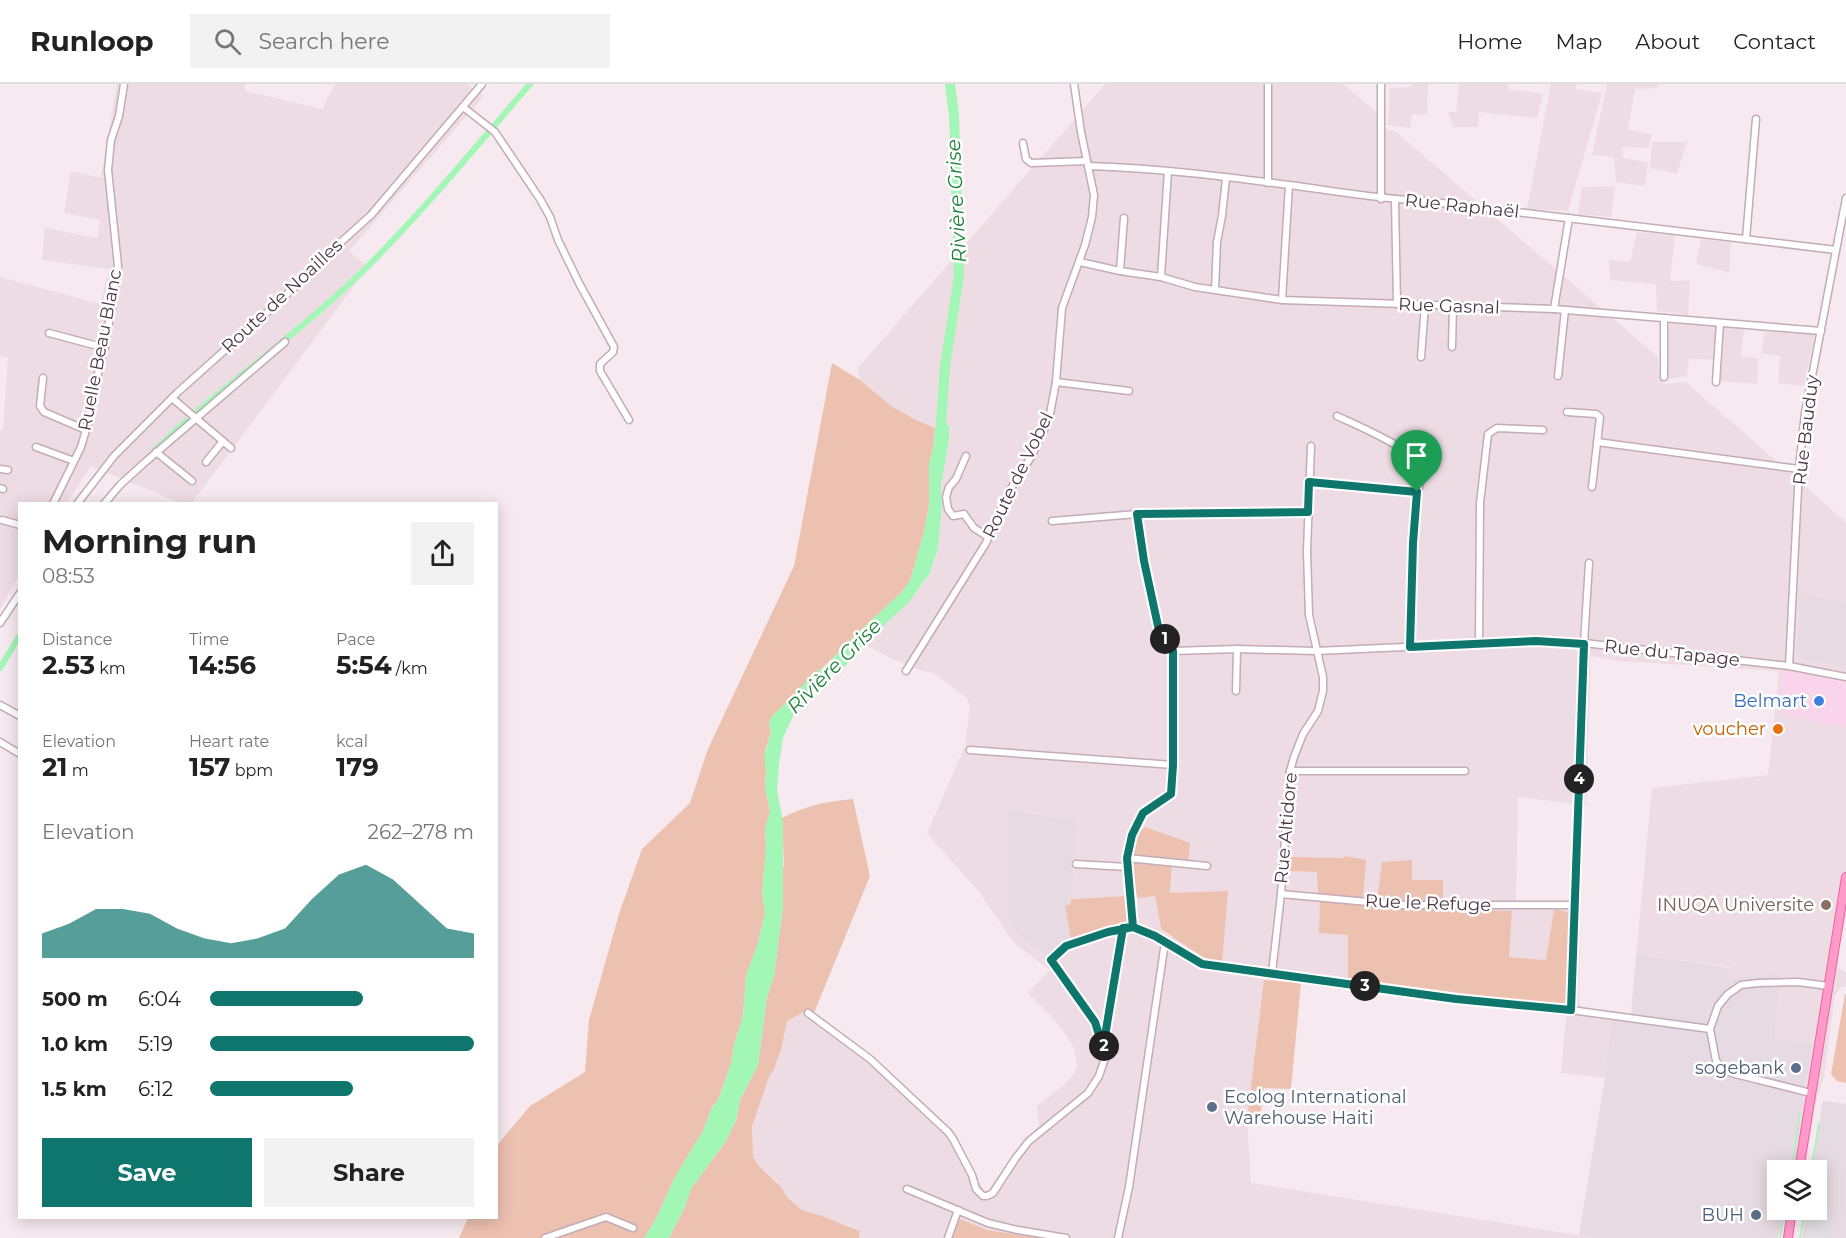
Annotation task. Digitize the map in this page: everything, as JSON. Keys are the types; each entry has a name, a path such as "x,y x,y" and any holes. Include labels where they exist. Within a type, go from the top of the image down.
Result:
{"main road":[{"path":"1801,1160 1846,877"},
{"path":"1788,1238 1790,1220"}],"street":[{"name":"Ruelle Beau Blanc","path":"54,502 86,430 112,308 118,266 108,170 111,140 119,116 124,84"},
{"name":"Route de Noailles","path":"79,502 114,456 172,398 371,215 482,84"},
{"name":"Route de Vobel","path":"906,671 988,537 1008,493 1031,457 1049,419 1056,382 1062,308 1080,262 1092,218 1094,195 1074,84"},
{"path":"1268,84 1268,183"},
{"path":"1381,84 1381,199"},
{"path":"463,107 495,132 546,210 579,283 614,347 613,352 600,364 600,371 629,420"},
{"path":"1746,239 1756,119"},
{"name":"Rue Raphaël","path":"1023,142 1026,159 1031,163 1088,164 1168,171 1289,185 1381,199 1424,201 1836,250"},
{"path":"1161,277 1168,171"},
{"path":"1215,290 1217,242 1226,178"},
{"path":"1282,300 1289,185"},
{"name":"Rue Bauduy","path":"1789,666 1799,469 1805,413 1846,198"},
{"path":"1395,199 1397,304"},
{"path":"1120,271 1124,218"},
{"path":"1554,309 1569,218"},
{"name":"Rue Gasnal","path":"1080,262 1161,277 1195,287 1282,300 1554,309 1821,331"},
{"path":"1421,357 1425,305"},
{"path":"1452,346 1453,306"},
{"path":"1558,376 1565,310"},
{"path":"1664,318 1664,378"},
{"path":"1716,382 1720,323"},
{"path":"49,333 105,348"},
{"path":"106,502 120,485 156,452 285,342"},
{"path":"43,378 40,406 44,412 86,430"},
{"path":"1056,382 1129,391"},
{"path":"172,398 231,448"},
{"path":"1567,412 1599,415 1592,487"},
{"path":"1337,416 1407,452 1419,463 1422,472 1417,492 1413,543 1410,647"},
{"path":"1479,645 1480,502 1488,434 1497,428 1543,430"},
{"path":"206,462 223,441"},
{"path":"1597,442 1799,469"},
{"name":"Rue Altidore","path":"1272,973 1281,894 1290,771 1293,757 1303,734 1318,711 1323,691 1323,677 1309,615 1308,512 1311,446"},
{"path":"36,447 74,461"},
{"path":"156,452 192,481"},
{"path":"966,456 956,479 948,490 946,497 948,509 952,516 964,514 974,528 988,537"},
{"path":"0,469 8,470"},
{"path":"1309,482 1417,492"},
{"path":"1052,521 1137,514 1308,512"},
{"path":"1133,927 1127,867 1132,835 1143,813 1171,794 1173,765 1173,651 1158,626 1137,514"},
{"path":"2,520 18,524"},
{"path":"1571,1010 1589,563"},
{"path":"0,623 18,597"},
{"name":"Rue du Tapage","path":"1173,651 1237,649 1316,651 1536,641 1789,666 1846,677"},
{"path":"1236,692 1237,649"},
{"path":"0,705 18,715"},
{"path":"0,751 2,743 18,753"},
{"path":"970,750 1173,765"},
{"path":"1290,771 1465,771"},
{"path":"1127,858 1207,866"},
{"path":"1076,864 1127,867"},
{"name":"Rue le Refuge","path":"1281,894 1401,905 1575,905"},
{"path":"808,1013 870,1059 948,1132 972,1175 976,1190 983,1196 993,1193 1014,1159 1029,1141 1089,1093 1100,1076 1106,1055 1095,1022 1051,960 1066,946 1123,928 1133,927 1155,936 1202,964 1456,999 1571,1010 1710,1029"},
{"path":"1103,1048 1123,928"},
{"path":"1118,1238 1129,1187 1165,942"},
{"path":"1811,1093 1724,1070 1716,1061 1710,1029 1718,1006 1728,994 1741,985 1798,981 1828,986"},
{"path":"908,1189 988,1223 1066,1238"},
{"path":"948,1238 958,1210"},
{"path":"545,1238 606,1217 633,1228"}],"shaded area":[{"path":"117,84 245,84 245,91 322,109 335,84 466,84 484,96 349,251 368,267 192,502 178,502 91,466 67,502 18,502 18,577 0,609 0,430 3,429 8,358 0,356 0,277 100,304 109,269 42,260 45,228 97,238 100,220 64,213 71,171 101,178"},
{"path":"1105,84 1343,84 1374,110 1385,129 1396,132 1658,357 1659,376 1664,384 1686,382 1846,522 1846,916 1837,958 1838,968 1846,973 1846,986 1841,987 1835,995 1824,1076 1816,1102 1807,1160 1794,1160 1813,1044 1775,1038 1779,974 1729,978 1731,967 1646,955 1636,956 1652,788 1768,775 1779,671 1620,661 1591,656 1586,805 1518,797 1516,902 1581,903 1579,1003 1584,1009 1631,1014 1632,1024 1611,1022 1605,1078 1561,1073 1566,1016 1265,980 1247,1119 1251,1183 1596,1238 1041,1238 987,1230 959,1218 952,1238 859,1238 860,1231 851,1226 802,1210 758,1165 753,1157 751,1137 754,1117 778,1060 787,1020 809,1009 879,1062 955,1132 985,1191 989,1189 1024,1139 1039,1127 1037,1106 1065,1084 1077,1066 1074,1048 1066,1035 1055,1020 1028,993 1050,970 1014,943 979,892 927,833 965,746 970,705 966,697 933,673 892,659 864,644 922,586 932,569 937,553 942,506 941,485 949,428 944,418 935,428 918,421 891,406 860,380 857,369","holes":["1075,821 1071,899 1124,896 1129,924 1071,940 1049,954","1135,841 1172,862 1170,893 1181,942 1161,930 1155,896 1131,874","1320,901 1402,909 1512,911 1509,957 1546,960 1554,910 1573,1008 1348,978 1348,935"]},
{"path":"1412,84 1428,84 1427,115 1412,114 1410,128 1388,125 1390,88 1412,87"},
{"path":"1459,84 1509,84 1508,89 1543,94 1537,118 1479,112 1478,127 1453,127 1448,112 1456,112"},
{"path":"1551,84 1577,84 1576,89 1602,93 1568,211 1527,209"},
{"path":"1607,84 1658,84 1657,88 1635,89 1628,129 1652,135 1649,148 1622,147 1623,158 1648,162 1645,186 1616,182 1614,157 1592,155"},
{"path":"1652,142 1687,142 1677,174 1650,168"},
{"path":"1615,186 1611,217 1578,214 1582,187"},
{"path":"1637,232 1675,235 1670,281 1690,280 1688,315 1657,311 1656,284 1610,280 1609,260 1630,262"},
{"path":"1701,239 1731,242 1729,273 1696,264"},
{"path":"1669,323 1744,329 1741,356 1758,358 1757,384 1719,381 1719,360 1689,359 1687,376 1668,379"},
{"path":"1765,332 1815,334 1804,386 1778,383 1780,356 1761,353"},
{"path":"832,363 860,380 891,406 935,428 929,464 929,506 910,581 901,593 773,715 769,722 771,732 765,751 765,786 770,811 765,829 766,848 762,894 765,913 758,943 746,976 743,1016 731,1064 718,1100 644,1238 459,1238 468,1219 498,1219 499,1143 530,1106 585,1072 589,1020 619,914 642,849 690,803 708,749 794,566"},
{"path":"1802,593 1846,603 1846,667 1797,656"},
{"path":"1782,669 1846,680 1846,727 1780,714"},
{"path":"853,799 870,876 814,1013 809,1009 787,1021 781,1050 752,1126 753,1157 758,1165 781,1187 787,1197 802,1210 860,1231 859,1238 669,1238 684,1209 691,1189 726,1141 736,1120 740,1100 758,1065 767,997 774,976 783,906 782,818 816,805"},
{"path":"1008,810 1076,821 1071,904 1065,906 1071,940 1049,954 1044,954 1019,933 1008,915"},
{"path":"1145,827 1190,843 1188,862 1172,863 1170,893 1228,891 1222,963 1203,957 1161,929 1155,896 1138,898 1131,874 1132,862 1135,842"},
{"path":"1345,856 1366,860 1363,899 1318,893 1317,872 1288,871 1290,857 1343,858"},
{"path":"1412,860 1412,880 1443,880 1443,903 1377,900 1382,862"},
{"path":"1125,896 1129,924 1071,940 1065,906 1071,904 1071,899"},
{"path":"1320,901 1402,909 1512,911 1509,957 1546,960 1554,909 1576,914 1573,1008 1348,978 1348,935 1319,933"},
{"path":"1646,955 1731,968 1729,978 1779,974 1775,1038 1813,1044 1794,1160 1767,1160 1767,1220 1782,1220 1778,1238 1596,1238 1579,1235 1605,1078 1611,1022 1632,1023 1636,956"},
{"path":"1264,980 1301,983 1291,1089 1264,1088 1260,1120 1247,1119"},
{"path":"1845,994 1846,1083 1837,1081 1831,1074"},
{"path":"1823,1101 1846,1104 1846,1238 1802,1238 1804,1220 1827,1220 1827,1160 1814,1160"},
{"path":"1827,1210 1831,1211 1826,1238 1806,1238 1808,1220 1827,1220"},
{"path":"958,1218 987,1230 1041,1238 952,1238"}],"water":[{"path":"944,417 949,428 949,439 941,485 942,506 938,548 930,573 909,602 864,644 847,664 806,695 799,703 783,738 777,790 783,822 783,906 774,976 767,997 758,1065 740,1100 736,1120 726,1141 691,1189 684,1209 669,1238 644,1238 718,1100 731,1064 743,1016 746,976 758,943 765,913 762,894 766,848 765,829 770,811 765,786 764,757 771,732 769,722 809,678 829,663 850,640 901,593 910,581 929,506 929,464 935,428"}],"waterway":[{"path":"198,411 311,318 375,259 435,195 530,84"},
{"name":"Rivière Grise","path":"942,433 945,366 959,276 954,115 950,84"},
{"path":"154,451 186,421"},
{"path":"0,668 18,638"},
{"path":"1793,1160 1800,1113"},
{"path":"1813,1160 1819,1123"},
{"path":"1780,1238 1783,1220"},
{"path":"1800,1238 1803,1220"}],"place":[{"name":"Belmart","path":"1819,701"},
{"name":"voucher","path":"1778,729"},
{"name":"INUQA Universite","path":"1826,905"},
{"name":"sogebank","path":"1796,1068"},
{"name":"Ecolog International Warehouse Haiti","path":"1212,1107"},
{"name":"BUH","path":"1756,1215"}],"route":[{"path":"1417,492 1309,482 1308,512 1137,514 1158,626 1173,651 1173,765 1171,794 1143,813 1132,835 1127,852 1133,927 1123,928 1103,1048 1095,1022 1051,960 1066,946 1108,932 1123,928 1133,927 1155,936 1202,964 1456,999 1571,1010 1584,644 1536,641 1410,647 1417,492"}]}
